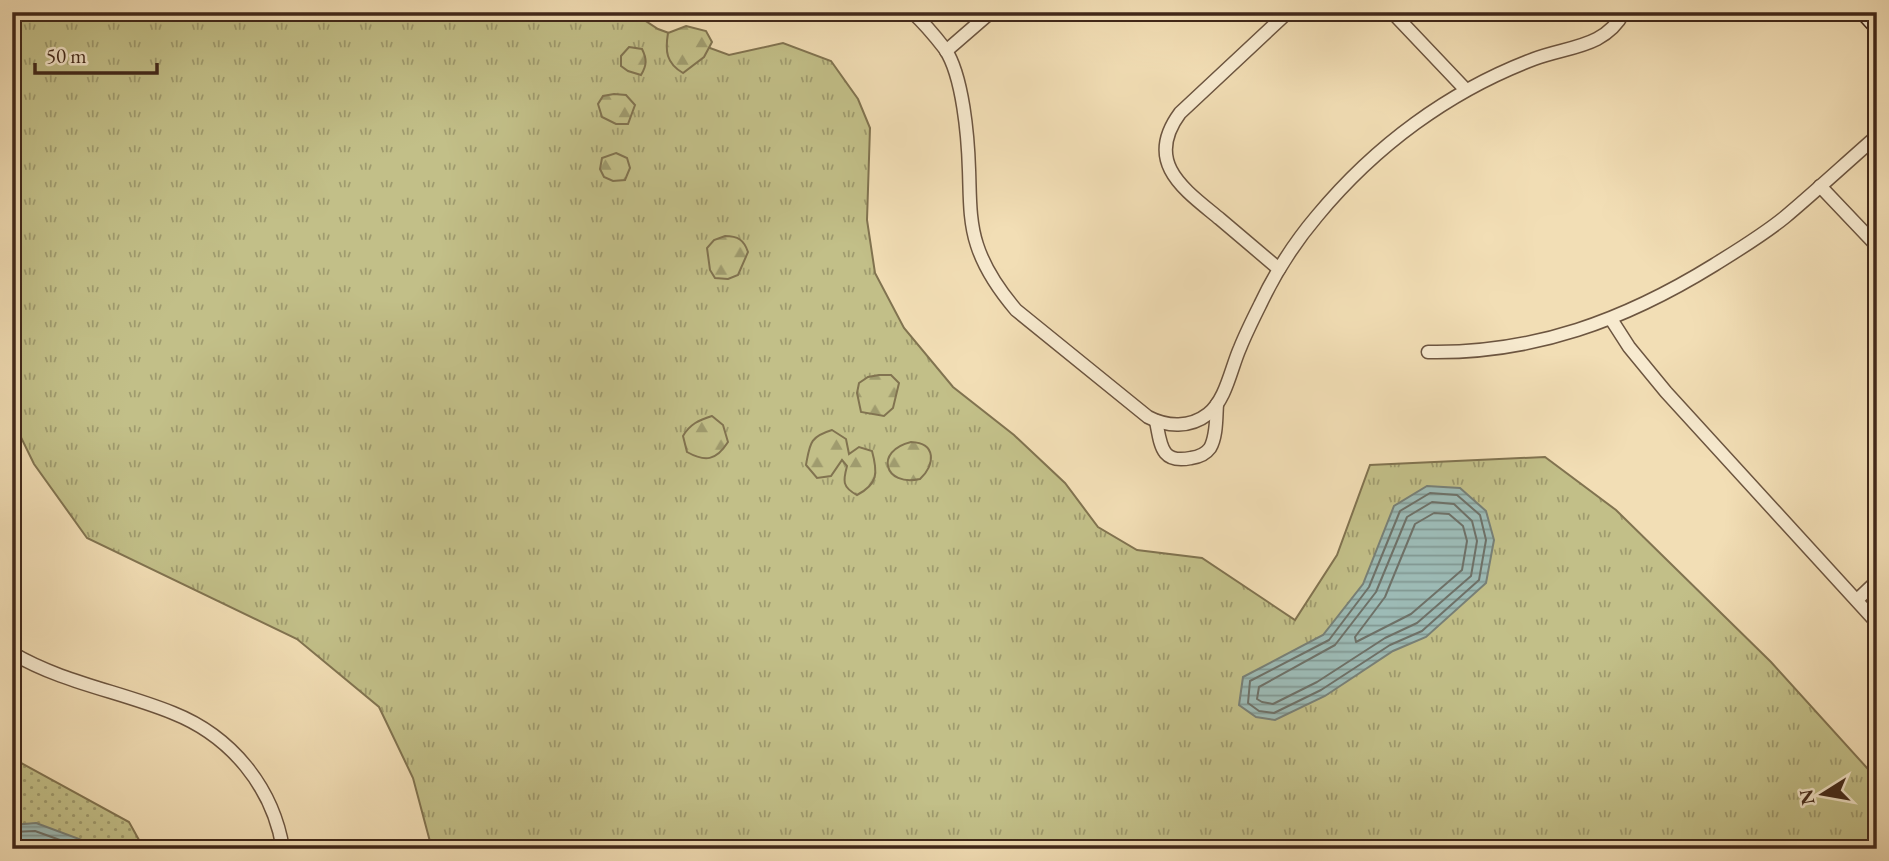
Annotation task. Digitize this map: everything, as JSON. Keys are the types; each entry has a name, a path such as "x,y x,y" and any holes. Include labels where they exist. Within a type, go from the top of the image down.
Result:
{"main road":[{"path":"1866,12 1877,24"}],"street":[{"path":"912,12 946,51 960,92 968,147 970,214 976,244 998,290 1016,310 1148,417 1156,421 1183,425 1208,414 1217,404"},
{"path":"946,51 991,12"},
{"path":"1279,268 1181,187 1169,167 1166,145 1168,133 1180,113 1288,12"},
{"path":"1392,12 1466,90"},
{"path":"1156,421 1162,450 1167,456 1181,460 1206,454 1212,443 1217,404 1240,348 1279,268 1315,217 1348,180 1414,124 1466,90 1535,59 1594,42 1609,33 1624,12"},
{"path":"1428,352 1506,348 1539,341 1611,319 1677,288 1783,219 1877,136"},
{"path":"1820,186 1877,246"},
{"path":"1611,319 1629,347 1666,392 1877,623"},
{"path":"1857,600 1877,581"},
{"path":"12,653 75,683 174,713 208,732 239,757 256,778 272,812 283,849"}],"green space":[{"path":"12,12 632,12 658,29 729,55 783,43 831,61 858,99 870,128 867,220 875,273 904,328 953,387 1014,435 1065,483 1098,527 1137,550 1202,558 1295,620 1337,555 1370,465 1545,457 1616,510 1771,662 1877,779 1877,849 432,849 413,778 379,707 297,639 87,538 34,464 12,419"},
{"path":"686,26 706,31 712,42 704,57 683,73 670,61 667,45 668,33"},
{"path":"629,47 642,49 644,53 645,65 641,75 621,66 621,56"},
{"path":"626,95 635,105 628,124 616,124 602,117 598,104 603,96"},
{"path":"616,153 627,158 630,168 625,180 613,181 604,177 600,169 602,158"},
{"path":"725,236 740,240 748,252 738,275 728,279 715,278 710,270 707,248 714,240"},
{"path":"891,375 899,383 893,408 884,416 861,412 857,393 859,383 868,377"},
{"path":"712,416 723,425 728,442 719,453 710,458 687,452 683,436 695,423"},
{"path":"832,430 846,439 849,454 859,447 872,451 875,477 869,487 857,495 846,486 844,480 847,466 842,460 831,476 817,478 806,465 812,442 819,435"},
{"path":"911,442 919,443 929,450 929,467 920,479 898,478 888,467 888,460 899,447"},
{"path":"12,758 129,822 144,849 12,849"}],"water":[{"path":"1427,486 1460,488 1486,511 1494,540 1486,583 1426,637 1393,651 1325,696 1275,720 1256,717 1239,705 1243,677 1323,635 1363,584 1394,506"},
{"path":"36,823 90,843 94,849 12,849 12,825"}]}
